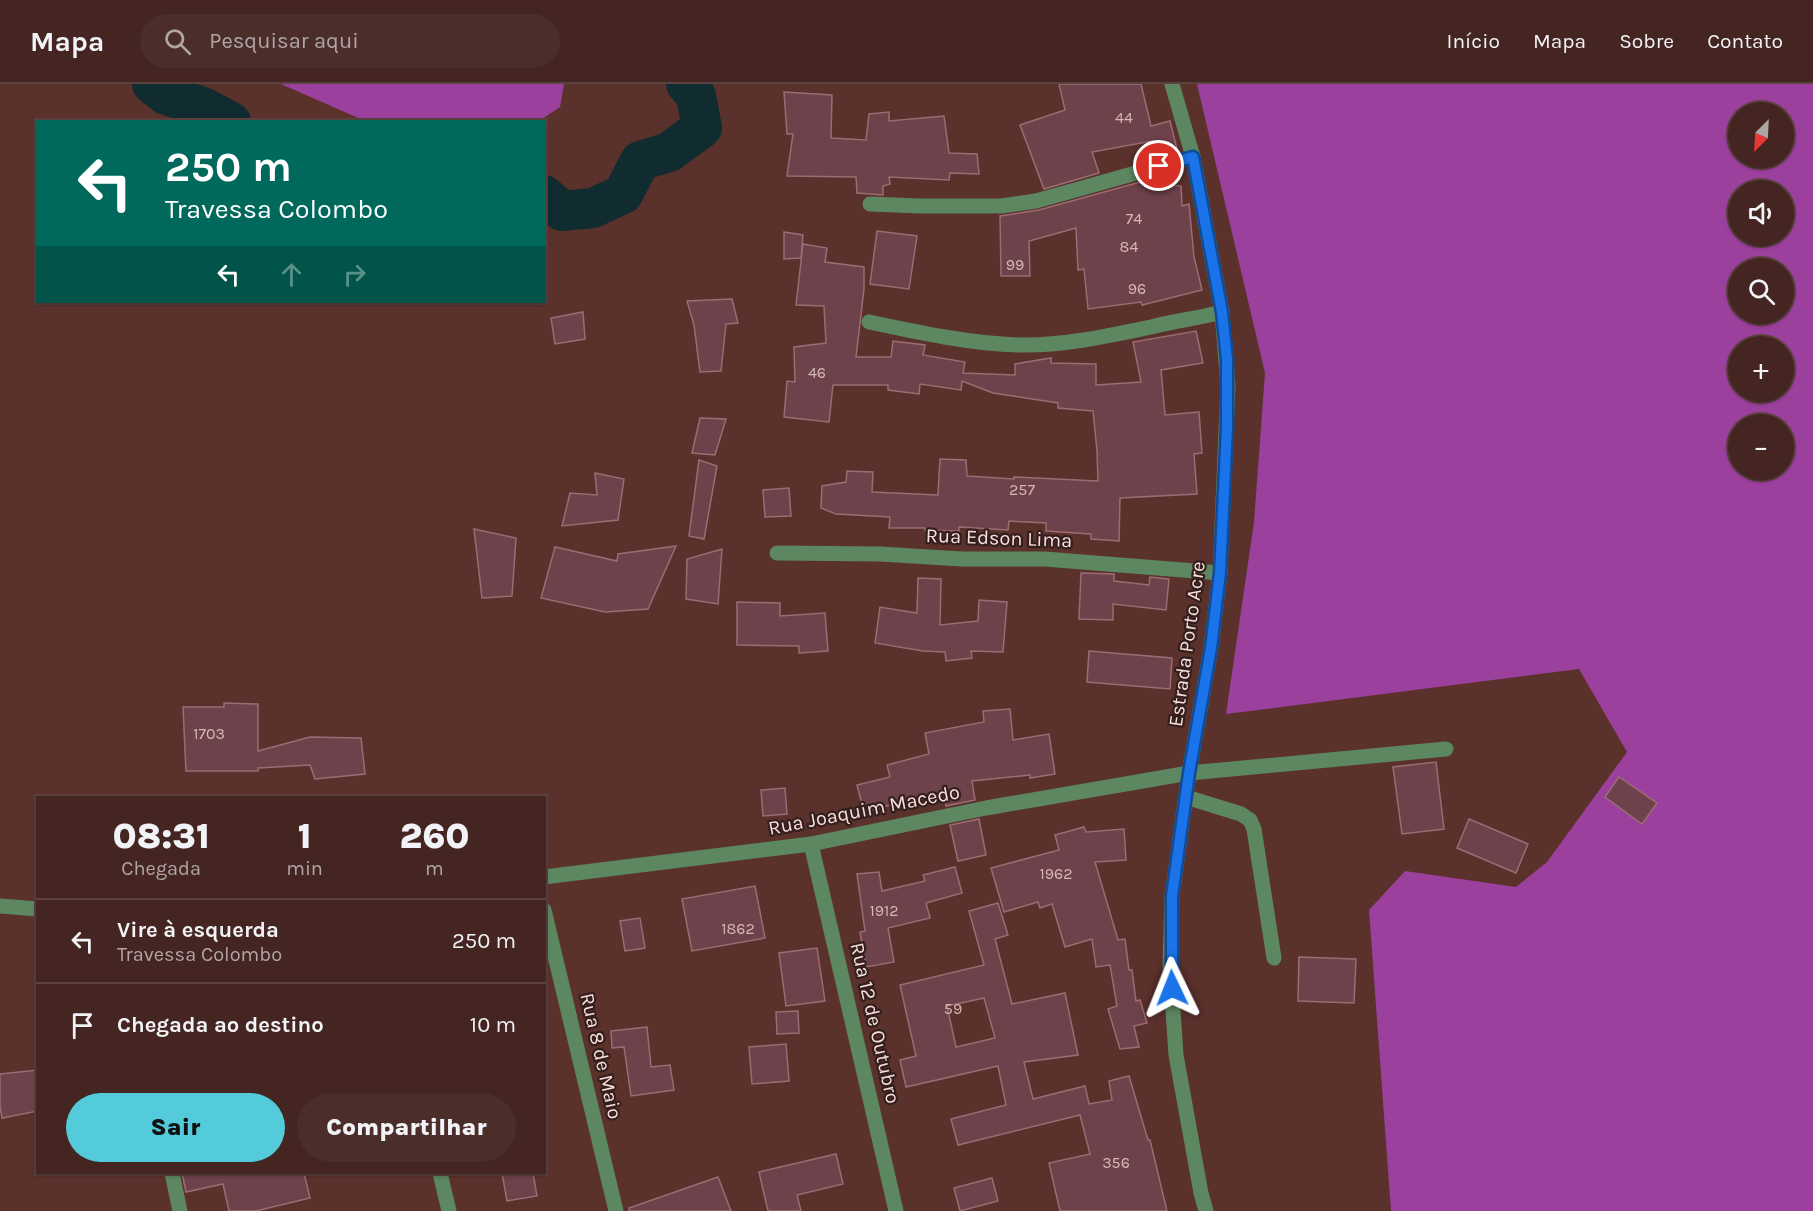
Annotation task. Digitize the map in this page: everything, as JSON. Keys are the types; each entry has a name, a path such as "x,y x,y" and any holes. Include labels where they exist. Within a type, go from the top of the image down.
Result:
{"street":[{"name":"Estrada Porto Acre","path":"1172,84 1193,157 1222,312 1227,377 1227,428 1220,573 1211,648 1189,773 1172,896 1170,966 1176,1055 1206,1211"},
{"path":"870,204 920,206 1013,204 1036,201 1193,157"},
{"path":"869,322 988,343 1021,345 1116,336 1152,326 1222,312"},
{"name":"Rua Edson Lima","path":"777,553 880,554 962,559 1045,559 1220,573"},
{"name":"Rua Joaquim Macedo","path":"546,877 811,844 986,808 1189,773 1446,749"},
{"path":"1186,797 1240,814 1250,820 1254,829 1274,958"},
{"name":"Rua 12 de Outubro","path":"811,844 896,1211"},
{"path":"0,906 36,909"},
{"name":"Rua 8 de Maio","path":"546,918 616,1211"},
{"path":"172,1174 180,1211"},
{"path":"440,1174 449,1211"}],"shaded area":[{"path":"281,84 564,84 560,107 540,120 363,120"},
{"path":"1197,84 1813,84 1813,1211 1391,1211 1369,910 1405,871 1516,887 1547,862 1627,752 1579,669 1226,714 1254,522 1265,373"}],"building":[{"path":"1059,84 1141,84 1151,126 1170,121 1177,149 1162,150 1152,141 1092,152 1099,173 1044,189 1020,125 1065,110"},
{"path":"784,92 832,95 831,138 866,140 869,114 889,112 889,121 944,116 949,153 977,154 979,174 950,173 949,180 889,177 890,184 883,186 883,195 857,193 856,177 787,176 793,134 787,134"},
{"path":"1140,182 1181,186 1182,206 1189,204 1194,257 1202,290 1142,305 1141,302 1088,309 1084,269 1078,270 1076,228 1029,241 1030,276 1001,276 1000,216 1039,210"},
{"path":"877,231 917,236 909,289 870,284"},
{"path":"784,232 803,235 801,258 784,259"},
{"path":"803,244 827,248 825,262 864,267 864,289 856,357 891,357 893,341 925,345 923,355 965,362 963,373 1015,375 1015,364 1051,358 1051,363 1096,364 1096,385 1141,382 1133,342 1196,331 1203,363 1161,370 1165,415 1199,412 1202,453 1194,454 1197,494 1120,498 1119,541 1091,539 1091,534 1046,531 1046,523 1009,521 1008,530 959,527 959,531 889,528 890,517 836,514 821,508 822,486 846,482 847,471 873,472 872,492 938,495 940,459 966,460 967,476 1098,481 1097,451 1093,411 1058,408 1058,403 993,393 962,381 961,390 920,384 919,394 888,390 888,385 833,385 829,422 784,417 787,381 795,382 794,347 826,343 824,306 796,305"},
{"path":"732,299 738,323 726,324 721,371 700,372 694,325 687,301"},
{"path":"583,312 585,339 555,344 551,318"},
{"path":"700,418 726,419 715,455 692,453"},
{"path":"699,460 717,466 704,539 689,536"},
{"path":"595,473 624,479 618,520 562,526 570,493 597,495"},
{"path":"789,488 791,516 765,517 763,490"},
{"path":"474,529 516,538 512,596 482,598"},
{"path":"676,546 648,609 605,612 541,598 555,547 617,561 618,554"},
{"path":"722,549 718,604 686,599 687,559"},
{"path":"1081,573 1114,574 1114,581 1149,585 1150,577 1169,579 1166,610 1113,604 1113,620 1079,619"},
{"path":"918,578 941,579 940,625 978,621 979,600 1007,602 1003,652 971,651 972,658 946,661 945,652 923,651 875,643 880,607 917,613"},
{"path":"737,602 780,603 780,616 825,613 828,651 799,653 799,646 737,645"},
{"path":"1089,651 1172,658 1170,689 1087,682"},
{"path":"224,703 258,704 258,751 310,737 361,738 365,774 315,779 310,765 258,768 258,771 186,771 183,707 224,707"},
{"path":"1010,709 1013,740 1049,734 1055,774 1030,778 1030,775 972,781 975,800 946,806 944,793 898,806 898,803 864,812 857,785 890,777 887,765 929,754 925,733 984,722 983,711"},
{"path":"1436,762 1444,829 1402,834 1393,767"},
{"path":"1619,777 1657,803 1642,824 1605,797"},
{"path":"785,788 787,814 763,816 761,790"},
{"path":"979,819 986,855 958,861 950,825"},
{"path":"1469,819 1528,844 1516,873 1457,848"},
{"path":"1084,827 1086,832 1124,829 1126,860 1095,862 1118,940 1125,939 1136,1001 1140,1000 1147,1023 1134,1026 1139,1047 1120,1049 1108,1009 1117,1006 1110,965 1096,967 1092,939 1065,947 1052,904 1040,908 1038,902 1004,912 991,868 1059,850 1055,835"},
{"path":"955,867 962,893 926,903 930,918 888,928 894,962 866,967 860,932 865,931 857,874 879,872 882,891 925,881 923,875"},
{"path":"755,886 765,938 692,951 682,899"},
{"path":"998,903 1008,935 995,939 1012,1004 1065,993 1078,1055 1024,1062 1033,1099 1085,1086 1089,1104 1112,1100 1109,1081 1129,1076 1148,1140 1150,1140 1167,1211 1060,1211 1049,1163 1090,1154 1080,1115 958,1145 951,1119 1006,1105 998,1066 906,1087 900,1060 916,1056 900,985 984,965 969,911","holes":["984,998 995,1038 956,1047 947,1006"]},
{"path":"640,918 645,948 625,951 620,921"},
{"path":"817,948 825,1001 786,1006 779,953"},
{"path":"1299,957 1356,959 1354,1003 1298,1001"},
{"path":"798,1011 799,1033 777,1034 776,1012"},
{"path":"647,1027 651,1067 670,1065 674,1090 631,1096 624,1047 612,1048 611,1031"},
{"path":"786,1044 789,1081 752,1084 749,1047"},
{"path":"36,1070 36,1111 2,1118 0,1074"},
{"path":"836,1154 843,1184 797,1195 801,1211 768,1211 759,1172"},
{"path":"182,1174 304,1174 310,1198 256,1211 229,1211 223,1184 186,1192"},
{"path":"502,1174 533,1174 537,1196 507,1201"},
{"path":"718,1177 731,1211 629,1211 629,1208"},
{"path":"992,1178 998,1201 960,1211 954,1188"}],"waterway":[{"path":"152,84 166,95 203,107 227,120"},
{"path":"546,197 562,211 593,208 623,194 640,161 669,152 702,128 696,96 686,84"}],"route":[{"path":"1159,166 1193,157 1222,312 1228,386 1220,573 1211,648 1189,773 1172,896 1170,966 1172,988"}]}
